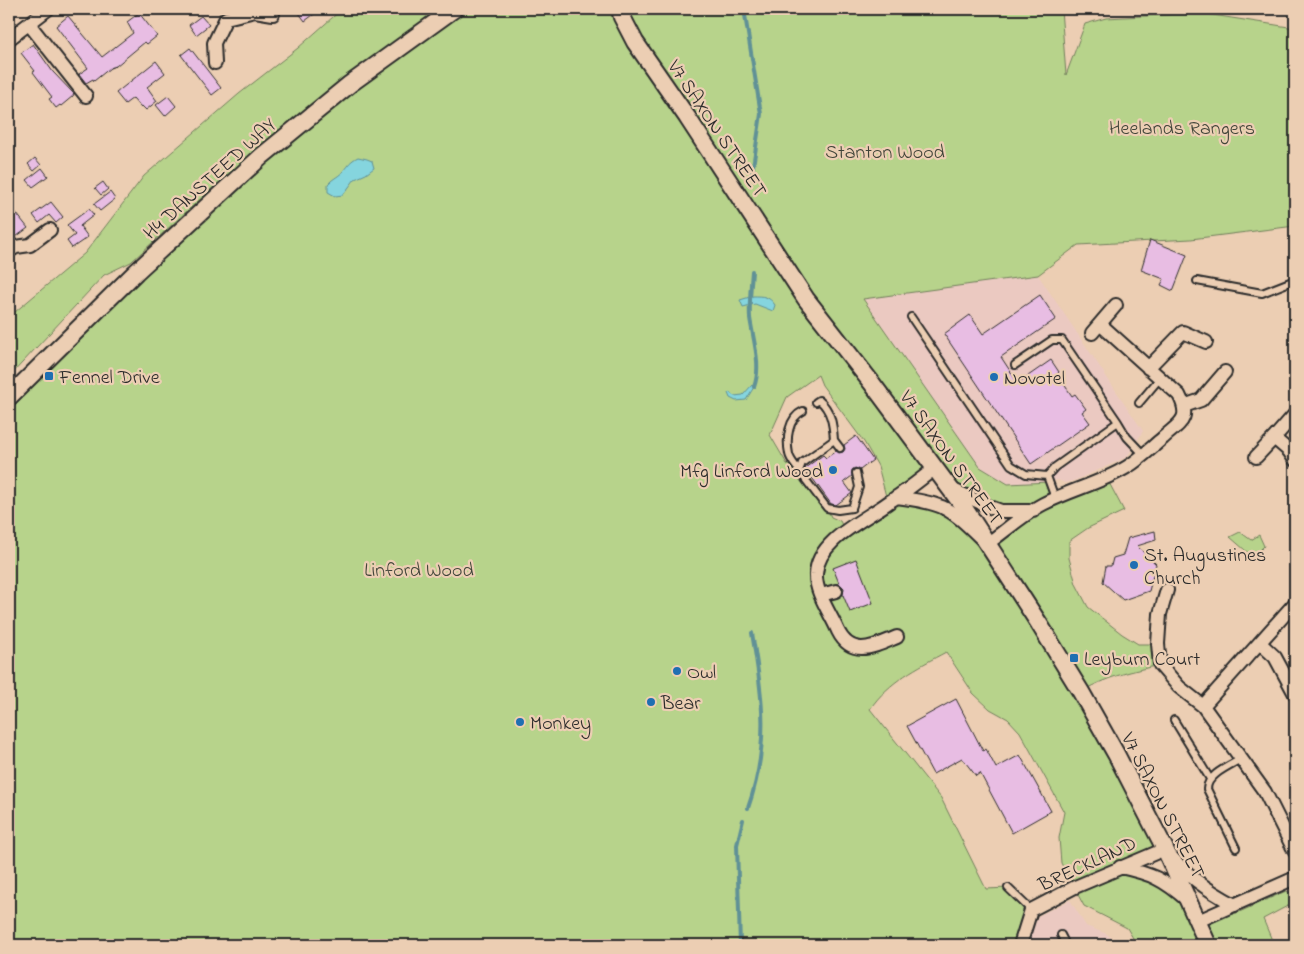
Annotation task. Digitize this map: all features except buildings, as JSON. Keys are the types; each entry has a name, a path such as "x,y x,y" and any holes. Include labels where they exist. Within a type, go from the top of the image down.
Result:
{"street":[{"path":"9,39 48,9"},
{"path":"215,62 214,43 223,14 255,11 273,14"},
{"name":"V7 SAXON STREET","path":"618,12 646,60 687,117 806,299 935,468 1038,622 1089,707 1165,849 1208,945"},
{"name":"H4 DANSTEED WAY","path":"9,397 136,272 262,156 350,84 449,13"},
{"path":"29,24 86,96"},
{"path":"9,252 16,247 30,245 50,230"},
{"path":"896,497 919,500 942,507 960,519 987,544 1033,511 1056,498 1126,468 1179,426 1184,413 1184,406 1179,395 1148,368 1096,328 1116,305"},
{"path":"1148,368 1183,332 1206,342"},
{"path":"1184,406 1201,400 1225,372"},
{"path":"1256,456 1295,414"},
{"path":"1274,438 1289,451 1295,460"},
{"path":"897,637 868,649 848,644 841,637 821,595 815,576 818,563 824,551 860,519 896,497 935,468"},
{"path":"949,488 1001,511 1033,511"},
{"path":"1167,590 1160,614 1158,644 1160,665 1179,687 1203,706 1265,792 1295,852"},
{"path":"821,595 836,591"},
{"path":"1203,706 1295,603"},
{"path":"1260,643 1275,657 1295,694"},
{"path":"854,646 854,660"},
{"path":"1165,849 1194,880 1212,893 1235,905"},
{"name":"BRECKLAND","path":"1020,945 1031,910 1074,887 1165,849"},
{"path":"1120,867 1156,877 1169,884 1188,902"},
{"path":"1198,921 1295,878"}],"lane":[{"path":"1197,281 1262,293 1295,280"},
{"path":"911,317 1011,465 1026,474 1047,476"},
{"path":"1014,365 1052,340 1062,340 1127,438 1144,455"},
{"path":"1139,403 1160,378"},
{"path":"816,402 819,400 827,407 833,427 834,440 840,448"},
{"path":"803,411 789,425 789,455 827,508 838,510 852,508"},
{"path":"1047,476 1055,467 1118,422"},
{"path":"799,471 802,463 834,440"},
{"path":"852,508 859,487 856,472"},
{"path":"1047,476 1056,498"},
{"path":"852,508 860,519"},
{"path":"1174,720 1210,779"},
{"path":"1236,848 1207,790 1207,783 1210,779 1241,759"},
{"path":"1008,888 1031,910"},
{"path":"1061,935 1066,945"}],"shaded area":[{"path":"1038,275 1143,431 1127,457 1076,480 1065,483 1058,480 1037,484 1008,484 979,467 863,298"},
{"path":"1070,900 1086,926 1107,934 1120,945 1027,945 1038,916"}],"green space":[{"name":"Linford Wood","path":"342,9 612,9 621,17 620,9 1061,9 1066,75 1085,24 1106,18 1200,13 1295,28 1295,226 1191,239 1078,245 1038,275 863,299 980,467 1008,484 1050,482 1056,498 1106,477 1124,511 1088,528 1069,541 1069,558 1076,584 1088,607 1122,634 1138,644 1158,644 1160,665 1109,678 1081,692 1165,849 1122,867 1156,877 1198,921 1237,913 1286,891 1295,894 1295,902 1263,919 1274,945 1137,945 1127,928 1084,906 1061,863 1059,838 1064,812 1020,732 1008,719 990,709 973,693 946,652 915,669 895,683 886,690 870,709 941,798 986,889 1008,888 1031,910 1020,945 9,945 9,397 223,191 217,184 131,262 104,275 9,377 9,317 85,253 144,176 239,94 298,48","holes":["818,375 822,385 864,442 878,466 888,504 845,531 840,521 831,517 827,508 799,471 787,464 770,435 787,397","935,469 967,497 1001,511 1032,511 987,544 942,507 897,497"]},
{"path":"1240,532 1251,540 1259,535 1264,546 1253,557 1230,537"}],"water":[{"path":"358,157 372,161 374,168 355,179 343,195 335,196 328,192 328,184"},
{"path":"753,296 768,298 775,305 773,311 755,304 743,307 740,300"},
{"path":"752,385 754,387 746,400 736,401 730,398 729,392 734,396 743,395"}],"waterway":[{"path":"744,9 761,114 752,173"},
{"path":"752,271 750,318 757,361 754,387"},
{"path":"748,808 755,785 762,742 759,678 752,633"},
{"path":"740,945 737,845 743,820"}],"place":[{"name":"Fennel Drive","path":"49,376"},
{"name":"Novotel","path":"994,377"},
{"name":"Mfg Linford Wood","path":"833,470"},
{"name":"St. Augustines Church","path":"1134,565"},
{"name":"Leyburn Court","path":"1074,658"},
{"name":"Owl","path":"677,671"},
{"name":"Bear","path":"651,702"},
{"name":"Monkey","path":"520,722"}],"park label":[{"name":"Heelands Rangers","path":"1182,127"},
{"name":"Stanton Wood","path":"885,151"}]}
